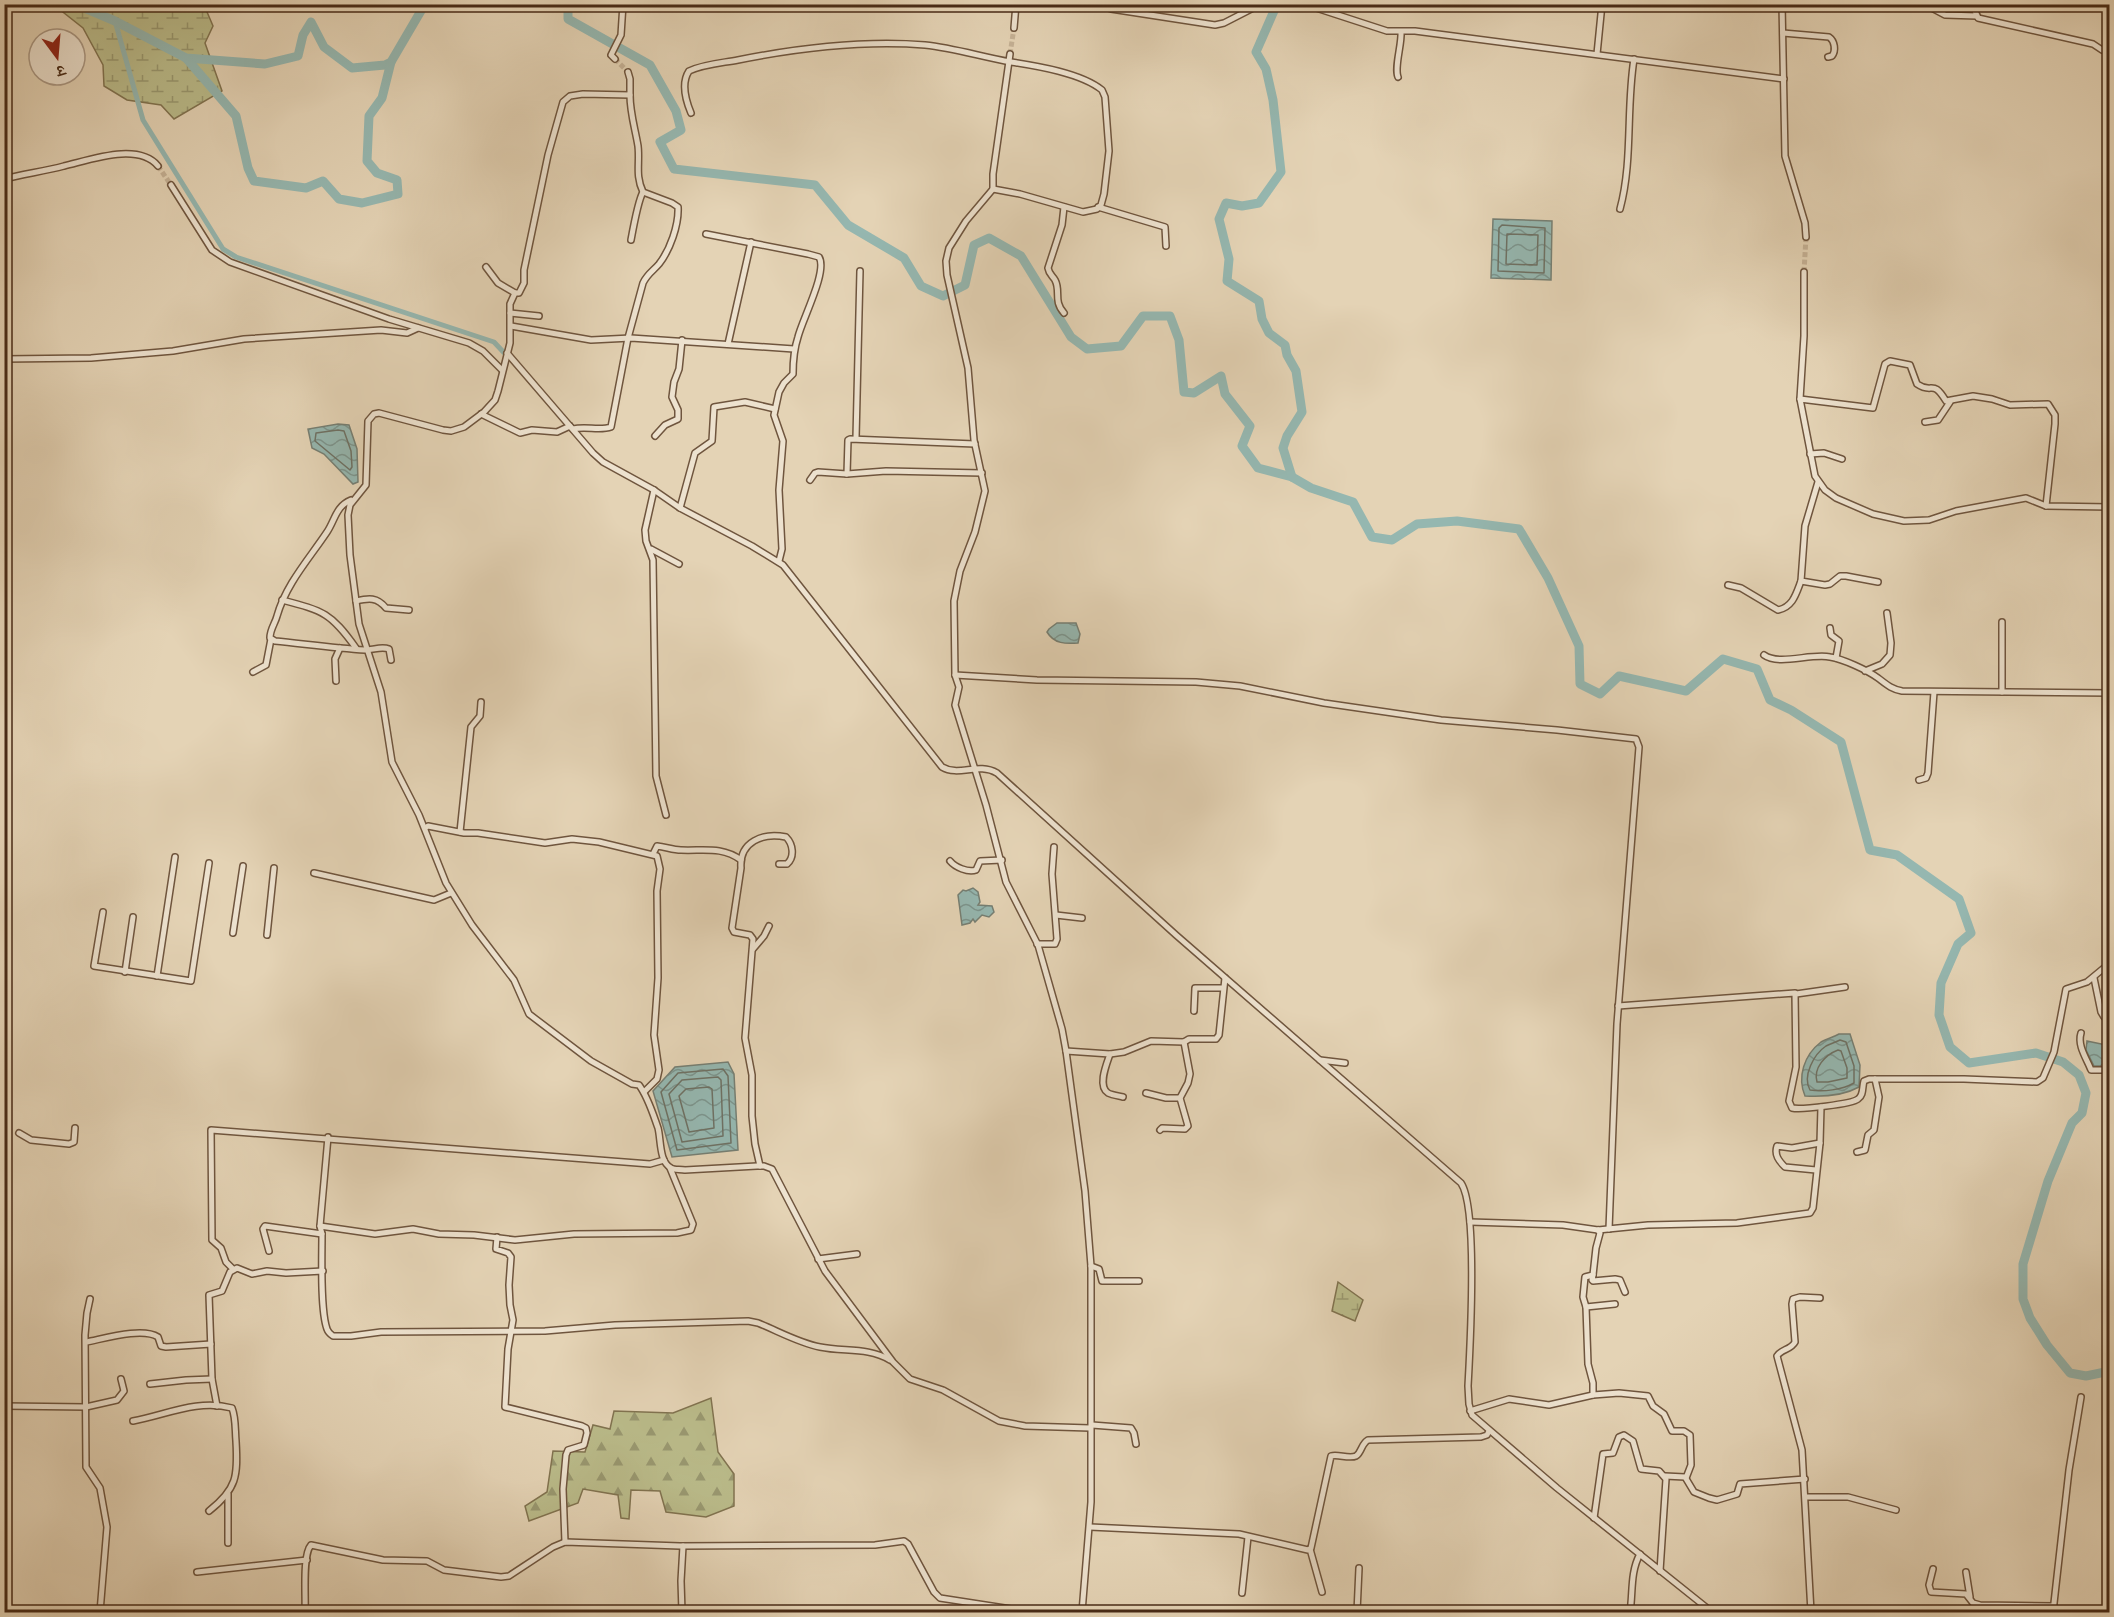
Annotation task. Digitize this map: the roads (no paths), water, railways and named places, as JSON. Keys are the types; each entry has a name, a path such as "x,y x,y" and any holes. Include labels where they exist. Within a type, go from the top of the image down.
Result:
{"street":[{"path":"615,59 611,56 620,39 623,4"},
{"path":"1014,28 1016,4"},
{"path":"1096,4 1111,9 1215,25 1224,23 1261,4"},
{"path":"1304,4 1387,31 1415,31 1784,79"},
{"path":"1597,54 1602,4"},
{"path":"1782,4 1785,156 1805,223 1806,237"},
{"path":"1977,16 1975,8 1979,4"},
{"path":"1926,5 1945,15 1977,16 2092,44 2102,50"},
{"path":"1398,77 1396,72 1402,43 1401,32"},
{"path":"1783,33 1829,38 1835,50 1834,54 1828,57"},
{"path":"691,113 685,90 686,76 689,71 717,63 782,51 891,44 927,45 1009,62 1041,66 1059,71 1102,90 1105,97 1109,151 1101,205 1083,212 1020,194 993,189"},
{"path":"1010,54 993,174 993,189 966,221 947,257 947,275 968,368 975,444 985,491 975,532 960,571 954,601 955,675 959,687 955,705 1011,893 1037,944 1066,1050 1081,1153 1091,1266 1090,1527 1082,1612"},
{"path":"1620,209 1626,186 1630,86 1634,59"},
{"path":"481,414 520,433 532,430 553,432 584,426 606,429 611,427 628,338 643,283 662,258 674,234 678,213 676,205 643,192 640,186 637,168 638,149 631,120 628,72"},
{"path":"321,1226 375,1234 413,1229 439,1234 515,1240 574,1234 676,1233 691,1230 693,1224 670,1168 664,1160 658,1130 644,1092 639,1085 632,1084 591,1061 534,1018 526,1009 514,980 450,894 425,828 392,762 381,692 366,650 356,601 348,515 352,500 366,485 368,421 374,414 384,413 451,431 464,427 495,400 510,343 510,304 515,293 519,292 524,283 524,270 548,155 563,102 570,96 583,93 630,95"},
{"path":"4,179 112,155 145,157 154,161 158,166"},
{"path":"171,185 212,250 230,262 476,346 502,368"},
{"path":"631,240 643,192"},
{"path":"1064,207 1062,225 1048,267 1056,284 1059,306 1064,313"},
{"path":"1098,207 1165,227 1166,246"},
{"path":"706,234 808,254 821,259 818,280 794,349 793,374 782,387 775,409 774,418 783,441 779,502 782,549 779,561"},
{"path":"728,344 751,242"},
{"path":"486,267 498,283 515,293"},
{"path":"856,438 860,271"},
{"path":"1728,585 1741,588 1778,610 1791,604 1801,581 1805,526 1818,482 1810,454 1800,399 1804,336 1804,272"},
{"path":"510,313 539,316"},
{"path":"511,326 591,340 628,338 682,340 794,349"},
{"path":"4,359 91,358 173,351 255,338 381,330 407,333 418,328"},
{"path":"655,436 664,425 678,419 678,410 672,397 679,369 682,340"},
{"path":"506,356 568,428 603,462 653,493 779,561 797,580 942,767 951,771 990,769 997,773 1223,983 1320,1060 1461,1183 1466,1192 1470,1221 1468,1386 1470,1411 1488,1433 1639,1557 1712,1612"},
{"path":"1800,399 1873,408 1885,364 1890,361 1910,365 1917,384 1924,388 1934,387 1940,391 1946,401 1950,402"},
{"path":"1925,422 1938,420 1950,402 1973,396 2010,405 2045,403 2050,405 2055,415 2055,424 2046,506"},
{"path":"680,508 695,453 710,444 714,436 714,406 745,402 775,409"},
{"path":"847,474 848,440 856,438 975,444"},
{"path":"1810,454 1824,453 1842,459"},
{"path":"810,480 818,472 847,474 876,471 982,473"},
{"path":"1818,482 1836,498 1891,519 1921,521 2026,498 2046,506 2109,507"},
{"path":"653,493 645,537 653,560 656,776 666,815"},
{"path":"254,672 266,665 271,630 282,600 336,513 346,502 352,500"},
{"path":"649,548 679,564"},
{"path":"1801,581 1825,585 1840,576 1846,576 1878,582"},
{"path":"356,601 375,599 386,608 409,610"},
{"path":"282,600 312,608 333,619 356,648"},
{"path":"1865,671 1882,664 1890,655 1891,643 1887,613"},
{"path":"2002,622 2002,692"},
{"path":"1830,628 1832,635 1839,641 1836,658"},
{"path":"271,639 340,648 366,650 387,648 391,660"},
{"path":"336,681 335,659 340,648"},
{"path":"1764,655 1774,659 1823,656 1836,658 1865,671 1895,690 2109,693"},
{"path":"955,675 1037,680 1186,682 1240,686 1324,703 1441,720 1633,738 1637,741 1639,747 1618,1006 1609,1229"},
{"path":"1919,780 1926,778 1928,773 1934,692"},
{"path":"460,832 471,727 480,716 481,702"},
{"path":"425,828 428,826 545,843 572,839 599,842 653,854 658,858 660,868 657,891 658,978 654,1028 659,1070 654,1083 644,1092"},
{"path":"760,1166 752,1116 752,1075 745,1038 753,949 752,936 734,932 732,928 741,860 751,841 762,837 782,836 789,839 792,853 789,862 779,864"},
{"path":"653,854 657,846 682,850 715,849 734,855 741,860"},
{"path":"1037,944 1056,942 1052,874 1054,847"},
{"path":"157,976 175,857"},
{"path":"950,861 972,871 976,870 980,861 1002,860"},
{"path":"103,912 94,966 191,981 209,863"},
{"path":"233,933 243,866"},
{"path":"267,935 274,868"},
{"path":"314,873 434,900 450,894"},
{"path":"1056,915 1082,918"},
{"path":"125,972 133,916"},
{"path":"753,949 769,926"},
{"path":"1796,994 1796,1067 1789,1101 1795,1109 1821,1107 1856,1100 1862,1094 1864,1081 1875,1079 1964,1079 2033,1083 2043,1078 2054,1052 2066,989 2094,978 2109,963"},
{"path":"2094,978 2101,1012 2104,1017 2109,1018"},
{"path":"1194,1011 1195,988 1223,983"},
{"path":"1066,1050 1110,1054 1124,1052 1151,1041 1214,1040 1218,1038 1223,983"},
{"path":"1618,1006 1791,992 1796,994 1845,987"},
{"path":"2081,1033 2079,1038 2083,1054 2091,1070 2109,1070"},
{"path":"1160,1130 1162,1128 1185,1129 1188,1126 1180,1098 1190,1074 1184,1042"},
{"path":"1110,1054 1104,1076 1104,1088 1108,1093 1123,1097"},
{"path":"1320,1060 1345,1062"},
{"path":"1857,1152 1865,1150 1868,1135 1874,1130 1879,1097 1875,1079"},
{"path":"1146,1094 1180,1098"},
{"path":"1470,1221 1563,1225 1598,1230 1648,1225 1737,1223 1807,1214 1812,1212 1813,1208 1820,1143 1821,1107"},
{"path":"19,1133 31,1140 69,1144 74,1142 75,1128"},
{"path":"233,1269 226,1262 221,1248 212,1240 212,1130 328,1137 650,1164 664,1160"},
{"path":"328,1137 321,1226 327,1329 333,1336 381,1332 545,1331 615,1325 756,1322 817,1347 869,1351 893,1362"},
{"path":"1816,1170 1785,1167 1778,1158 1776,1149 1777,1146 1792,1148 1820,1143"},
{"path":"670,1168 769,1167 835,1286 893,1362 915,1382 943,1390 999,1420 1025,1426 1131,1428 1136,1444"},
{"path":"269,1251 262,1229 265,1226 322,1234"},
{"path":"1598,1230 1600,1233 1592,1280 1620,1280 1625,1292"},
{"path":"497,1238 496,1249 508,1253 511,1257 509,1285 513,1331 508,1349 504,1402 506,1408 525,1410 586,1428 584,1445 568,1450 566,1455 563,1489 565,1542"},
{"path":"818,1259 857,1254"},
{"path":"1091,1266 1099,1269 1102,1281 1139,1281"},
{"path":"233,1269 241,1268 252,1274 267,1271 286,1273 323,1271"},
{"path":"217,1406 212,1379 208,1296 222,1292 233,1269"},
{"path":"1593,1275 1585,1277 1583,1297 1586,1307 1588,1364 1593,1383 1593,1395"},
{"path":"1811,1612 1805,1479 1799,1437 1777,1356 1792,1347 1795,1342 1793,1299 1820,1298"},
{"path":"90,1299 86,1342 86,1467 100,1488 107,1527 100,1612"},
{"path":"1586,1307 1615,1304"},
{"path":"86,1342 124,1335 151,1334 158,1337 161,1346 166,1347 211,1344"},
{"path":"4,1406 86,1407 117,1400 124,1391 122,1378"},
{"path":"150,1384 212,1379"},
{"path":"1470,1411 1509,1399 1549,1405 1593,1395 1619,1393 1648,1396 1654,1408 1664,1414 1672,1431 1684,1431 1690,1435 1691,1466 1686,1478"},
{"path":"1933,1569 1929,1585 1930,1592 1966,1594 1973,1603 1980,1605 2053,1609 2069,1470 2081,1397"},
{"path":"133,1421 190,1405 232,1408 237,1469 233,1483 223,1500 209,1511"},
{"path":"1322,1592 1310,1550 1329,1459 1332,1455 1354,1456 1358,1454 1362,1444 1368,1440 1488,1433"},
{"path":"1594,1518 1603,1454 1613,1453 1620,1436 1623,1435 1632,1440 1641,1469 1659,1471 1665,1476 1686,1478"},
{"path":"1660,1571 1665,1476"},
{"path":"1686,1478 1694,1492 1714,1500 1737,1494 1740,1484 1805,1479"},
{"path":"228,1492 228,1543"},
{"path":"1806,1497 1848,1497 1896,1510"},
{"path":"1090,1527 1239,1534 1310,1550"},
{"path":"1242,1593 1248,1537"},
{"path":"305,1612 308,1548 313,1545 383,1560 428,1561 444,1570 504,1577 565,1542 683,1546 875,1545 904,1541 908,1544 934,1592 940,1598 1031,1612"},
{"path":"682,1612 683,1546"},
{"path":"1630,1612 1639,1557"},
{"path":"197,1572 307,1560"},
{"path":"1357,1612 1359,1568"},
{"path":"1966,1572 1970,1599"}],"water":[{"path":"1493,219 1552,221 1551,280 1491,278"},
{"path":"338,424 349,425 357,449 358,482 353,484 324,454 312,448 308,429"},
{"path":"1057,623 1076,623 1080,634 1078,643 1053,639 1047,632"},
{"path":"973,888 978,892 980,902 978,905 992,906 994,912 989,917 982,915 975,922 973,919 970,923 962,925 958,895 963,890"},
{"path":"1839,1034 1850,1034 1860,1065 1859,1087 1833,1095 1805,1096 1802,1074 1806,1060 1821,1042"},
{"path":"2087,1041 2109,1044 2109,1060 2100,1066 2094,1066 2086,1050"},
{"path":"728,1062 734,1074 738,1150 672,1157 653,1091 675,1067"}],"waterway":[{"path":"75,4 115,21 186,58 265,64 298,56 303,35 311,22 324,47 352,68 385,65 391,62 425,4"},
{"path":"433,4 457,6 461,4"},
{"path":"568,4 568,19 650,65 676,111 681,130 660,142 674,169 815,185 848,225 904,258 921,286 943,296 965,285 974,245 989,238 1021,256 1071,337 1087,349 1121,346 1143,316 1170,316 1179,340 1184,392 1194,393 1221,376 1225,394 1250,426 1242,446 1258,468 1292,477 1311,488 1353,502 1372,537 1392,540 1417,524 1457,521 1519,529 1548,578 1579,646 1580,684 1600,694 1619,676 1686,691 1723,659 1757,669 1770,700 1791,710 1841,742 1870,850 1897,855 1959,899 1971,933 1958,944 1941,983 1939,1015 1950,1047 1969,1063 2036,1053 2063,1062 2079,1075 2086,1093 2082,1113 2072,1123 2048,1181 2023,1264 2023,1299 2030,1318 2047,1345 2070,1373 2086,1376 2110,1371"},
{"path":"1277,4 1256,52 1266,69 1273,100 1281,172 1259,203 1242,206 1226,203 1219,219 1229,259 1227,281 1259,301 1262,319 1269,333 1285,345 1287,355 1296,371 1302,412 1287,436 1283,448 1292,477"},
{"path":"115,21 143,120 223,249 236,257 494,342 508,357"},
{"path":"186,58 236,116 248,168 254,181 306,188 323,181 339,199 362,203 398,194 397,180 377,173 367,161 369,116 382,98 391,62"}],"tunnel":[{"path":"1010,54 1014,28"},
{"path":"615,59 628,72"},
{"path":"158,166 171,185"},
{"path":"1804,272 1806,237"}]}
